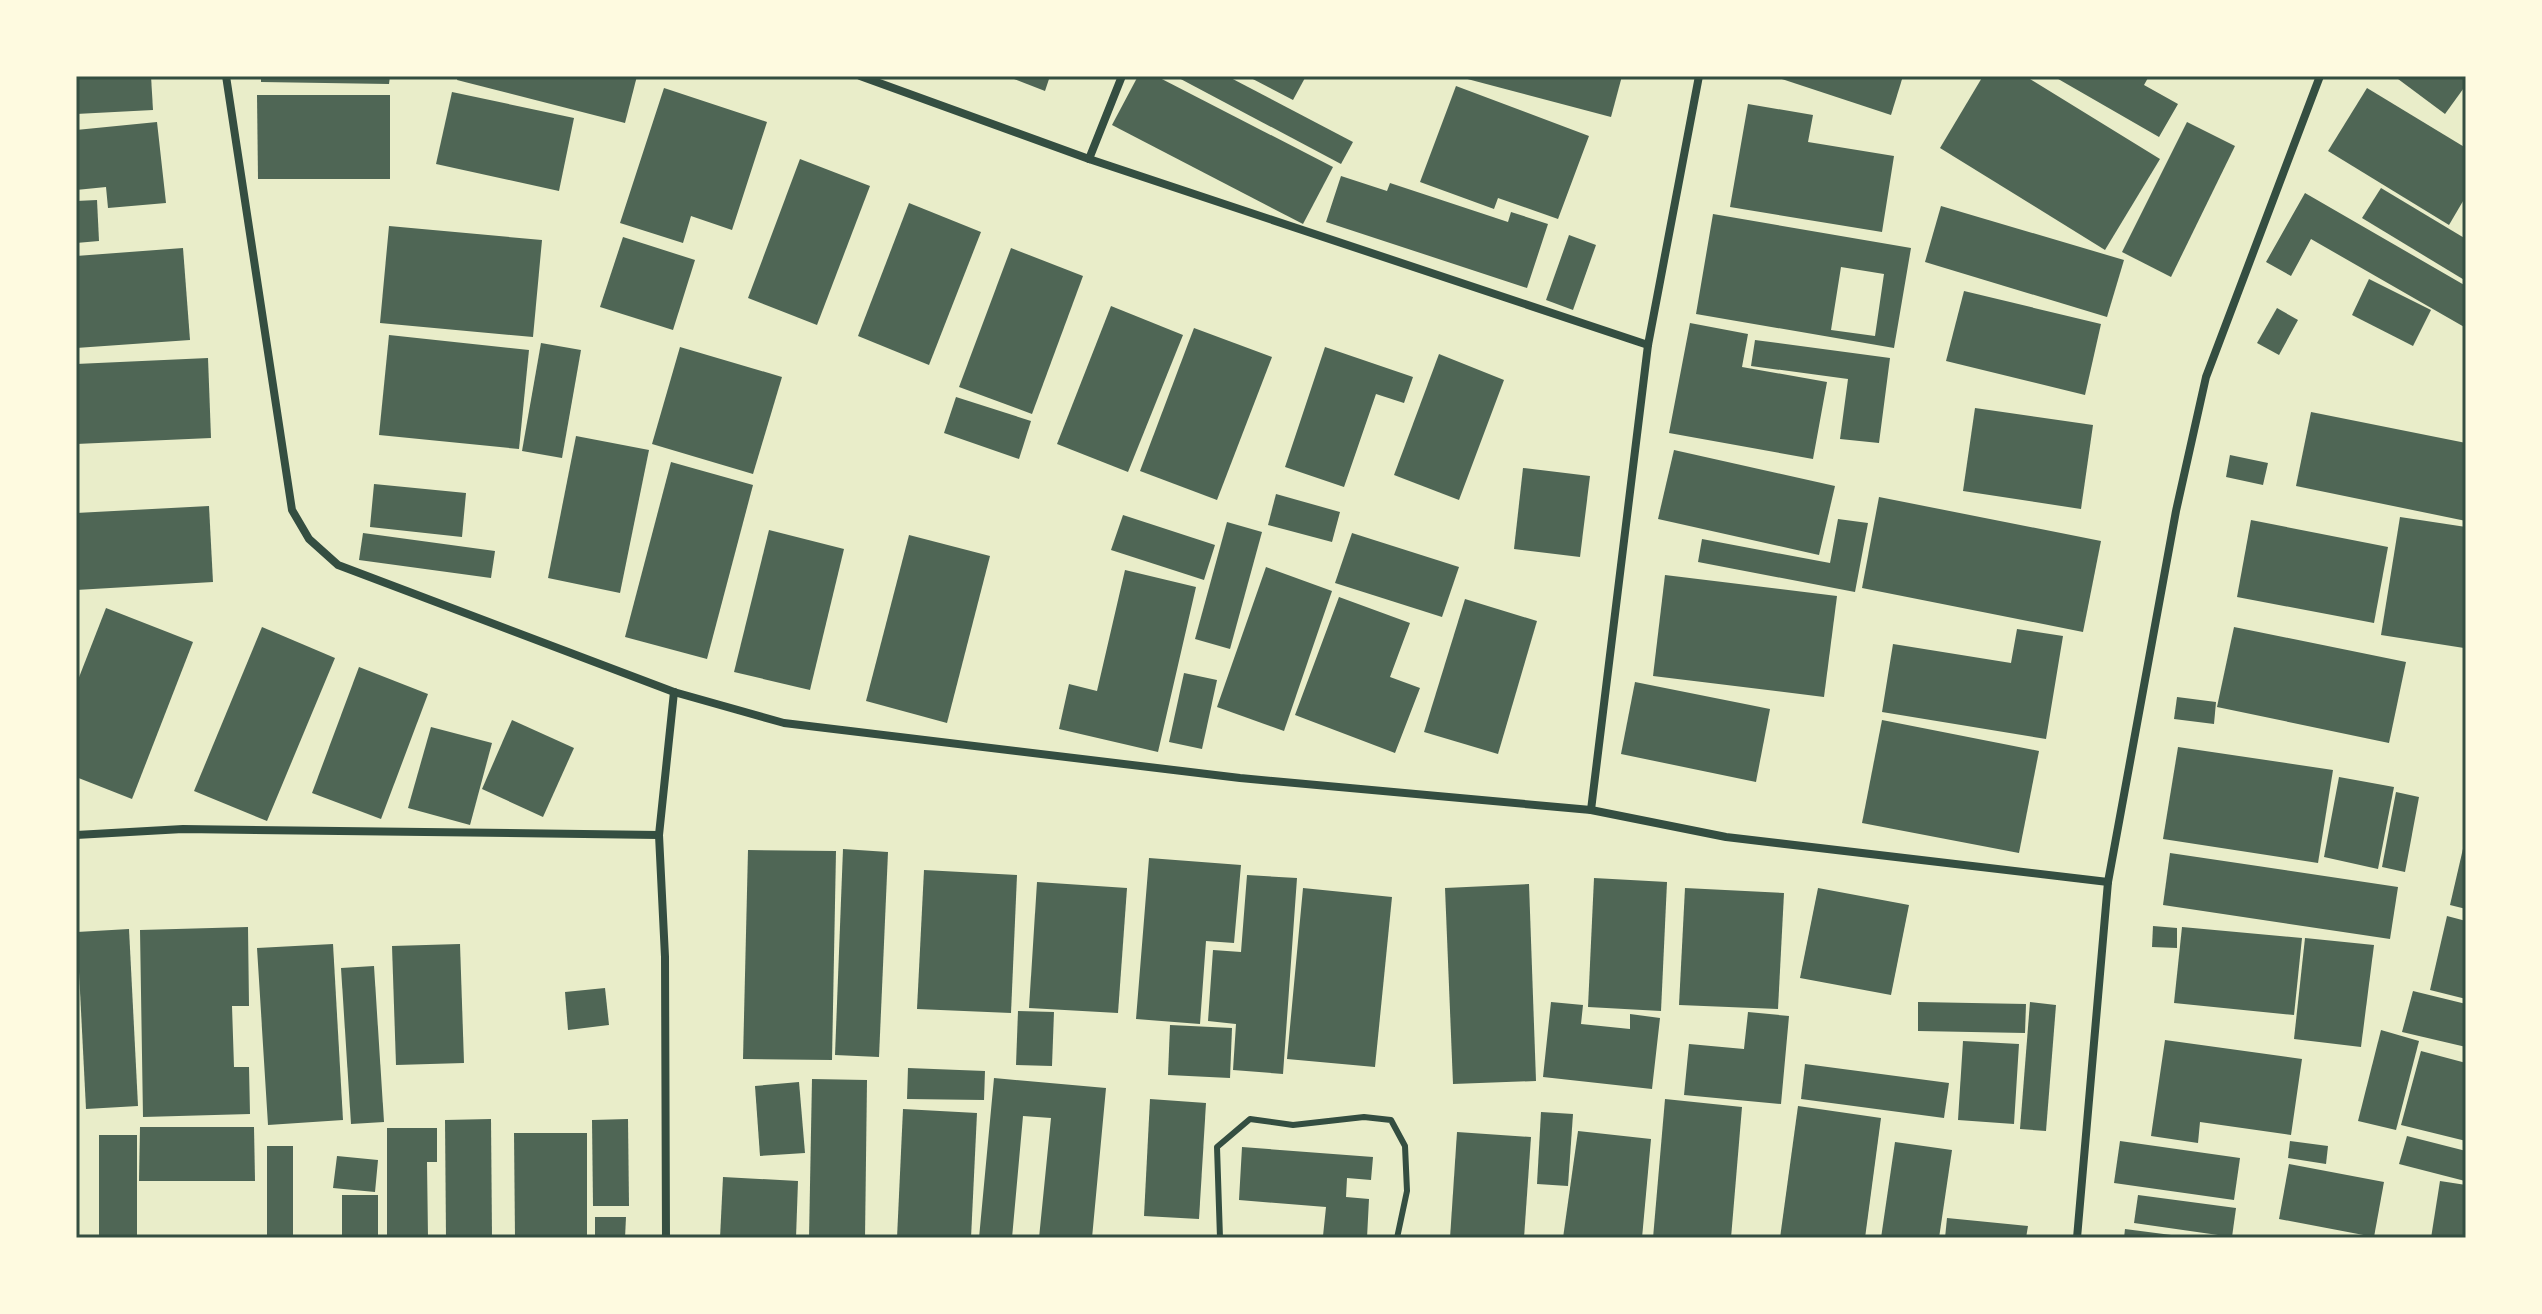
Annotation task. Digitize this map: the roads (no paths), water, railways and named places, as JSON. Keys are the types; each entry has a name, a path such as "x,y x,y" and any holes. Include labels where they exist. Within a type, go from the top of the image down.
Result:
{"street":[{"path":"226,76 292,510 309,539 338,565 674,692 784,723 1240,778 1591,810 1726,837 2108,882"},
{"path":"860,76 1089,159 1648,345"},
{"path":"1089,159 1122,76"},
{"path":"1591,810 1648,345 1699,76"},
{"path":"2077,1238 2108,882 2176,511 2206,377 2320,76"},
{"path":"666,1238 665,957 659,835 674,692"},
{"path":"76,835 183,829 659,835"}],"lane":[{"path":"1220,1238 1217,1147 1250,1119 1293,1125 1364,1117 1391,1120 1405,1146 1407,1191 1397,1238"}]}
